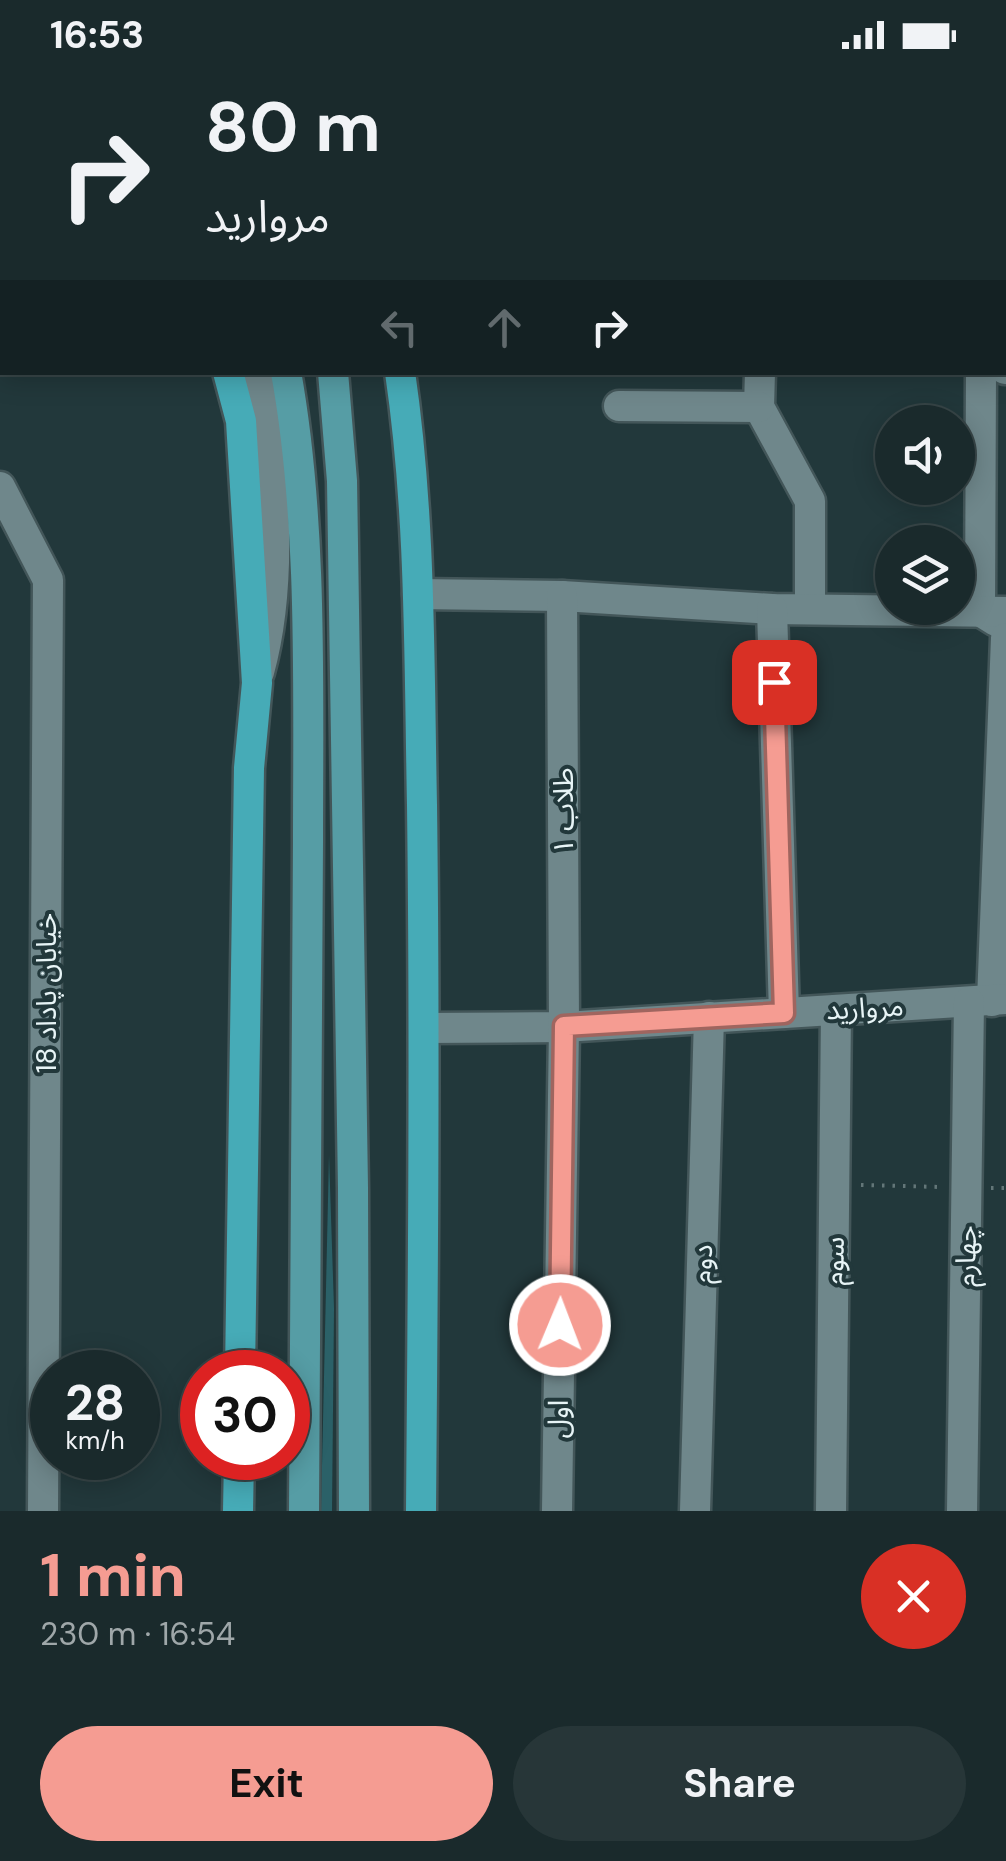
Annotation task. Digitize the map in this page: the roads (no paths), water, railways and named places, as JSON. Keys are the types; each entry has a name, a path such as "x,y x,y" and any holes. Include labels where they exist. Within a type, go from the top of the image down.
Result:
{"highway":[{"path":"229,375 241,422 256,683 249,787 240,1350"},
{"path":"397,375 409,438 418,594 425,1028 421,1511"},
{"path":"238,1480 238,1511"}],"main road":[{"path":"287,375 296,423 304,542 307,726 304,1511"},
{"path":"333,375 342,481 354,1511"}],"street":[{"path":"256,683 271,630 272,580 272,499 257,375"},
{"path":"760,375 759,407 810,502 810,608"},
{"path":"418,594 562,596 772,609 997,616 981,375"},
{"path":"619,406 759,407"},
{"name":"خیابان پاداد 18","path":"0,487 48,580 43,1511"},
{"name":"طلاب ۱","path":"562,596 564,1026"},
{"path":"772,609 784,1013"},
{"name":"چهارم","path":"962,1511 1006,638"},
{"name":"مروارید","path":"425,1028 564,1026 989,1001"},
{"name":"سوم","path":"831,1511 836,1010"},
{"name":"دوم","path":"695,1511 709,1017"},
{"name":"اول","path":"557,1511 564,1026"}]}
